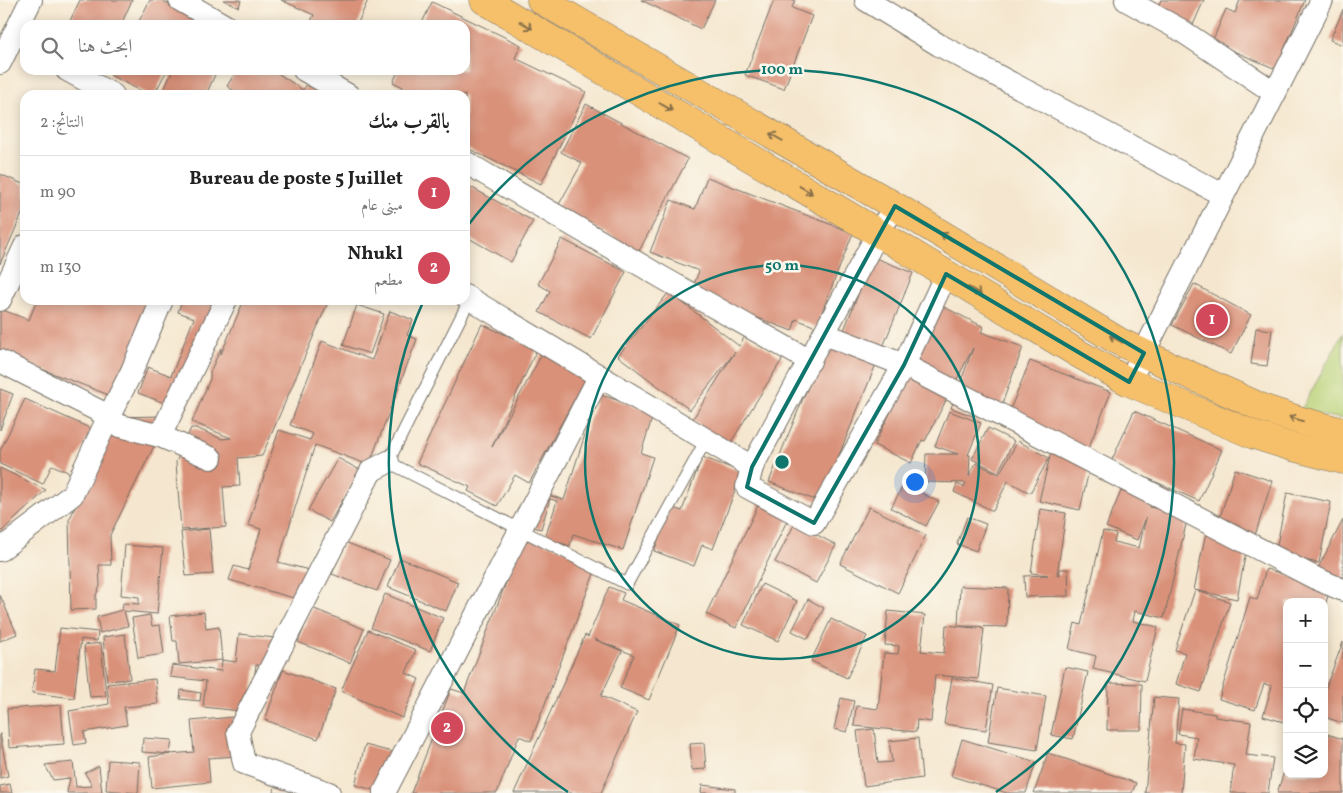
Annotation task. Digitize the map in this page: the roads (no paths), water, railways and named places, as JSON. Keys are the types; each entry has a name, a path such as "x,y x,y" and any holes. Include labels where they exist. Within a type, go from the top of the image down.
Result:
{"main road":[{"path":"484,0 1129,382 1254,435 1292,448 1343,460"},
{"path":"541,0 895,206 1096,328 1144,353 1265,409 1302,422 1343,432"}],"street":[{"path":"22,20 31,0"},
{"path":"180,0 215,20"},
{"path":"866,0 938,45 1223,196"},
{"path":"1126,0 1179,30 1275,93"},
{"path":"1129,382 1322,0"},
{"path":"0,63 20,23"},
{"path":"75,75 100,90"},
{"path":"313,75 339,90"},
{"path":"470,165 663,278 810,361"},
{"path":"895,206 878,233 752,467 747,487 814,524 904,365 946,274"},
{"path":"0,300 20,257"},
{"path":"470,300 752,467"},
{"path":"0,550 72,495 107,419 132,373 160,305"},
{"path":"160,436 224,305"},
{"path":"824,334 904,365 1298,569 1343,590"},
{"path":"0,361 107,419 160,436 211,458"},
{"path":"384,793 599,377"},
{"path":"329,793 244,763 238,732 371,471 388,462"}],"lane":[{"path":"464,305 388,462 627,584 706,440"}],"place":[{"name":"Bureau de poste 5 Juillet","path":"1212,320"},
{"name":"Nhukl","path":"447,728"}]}
